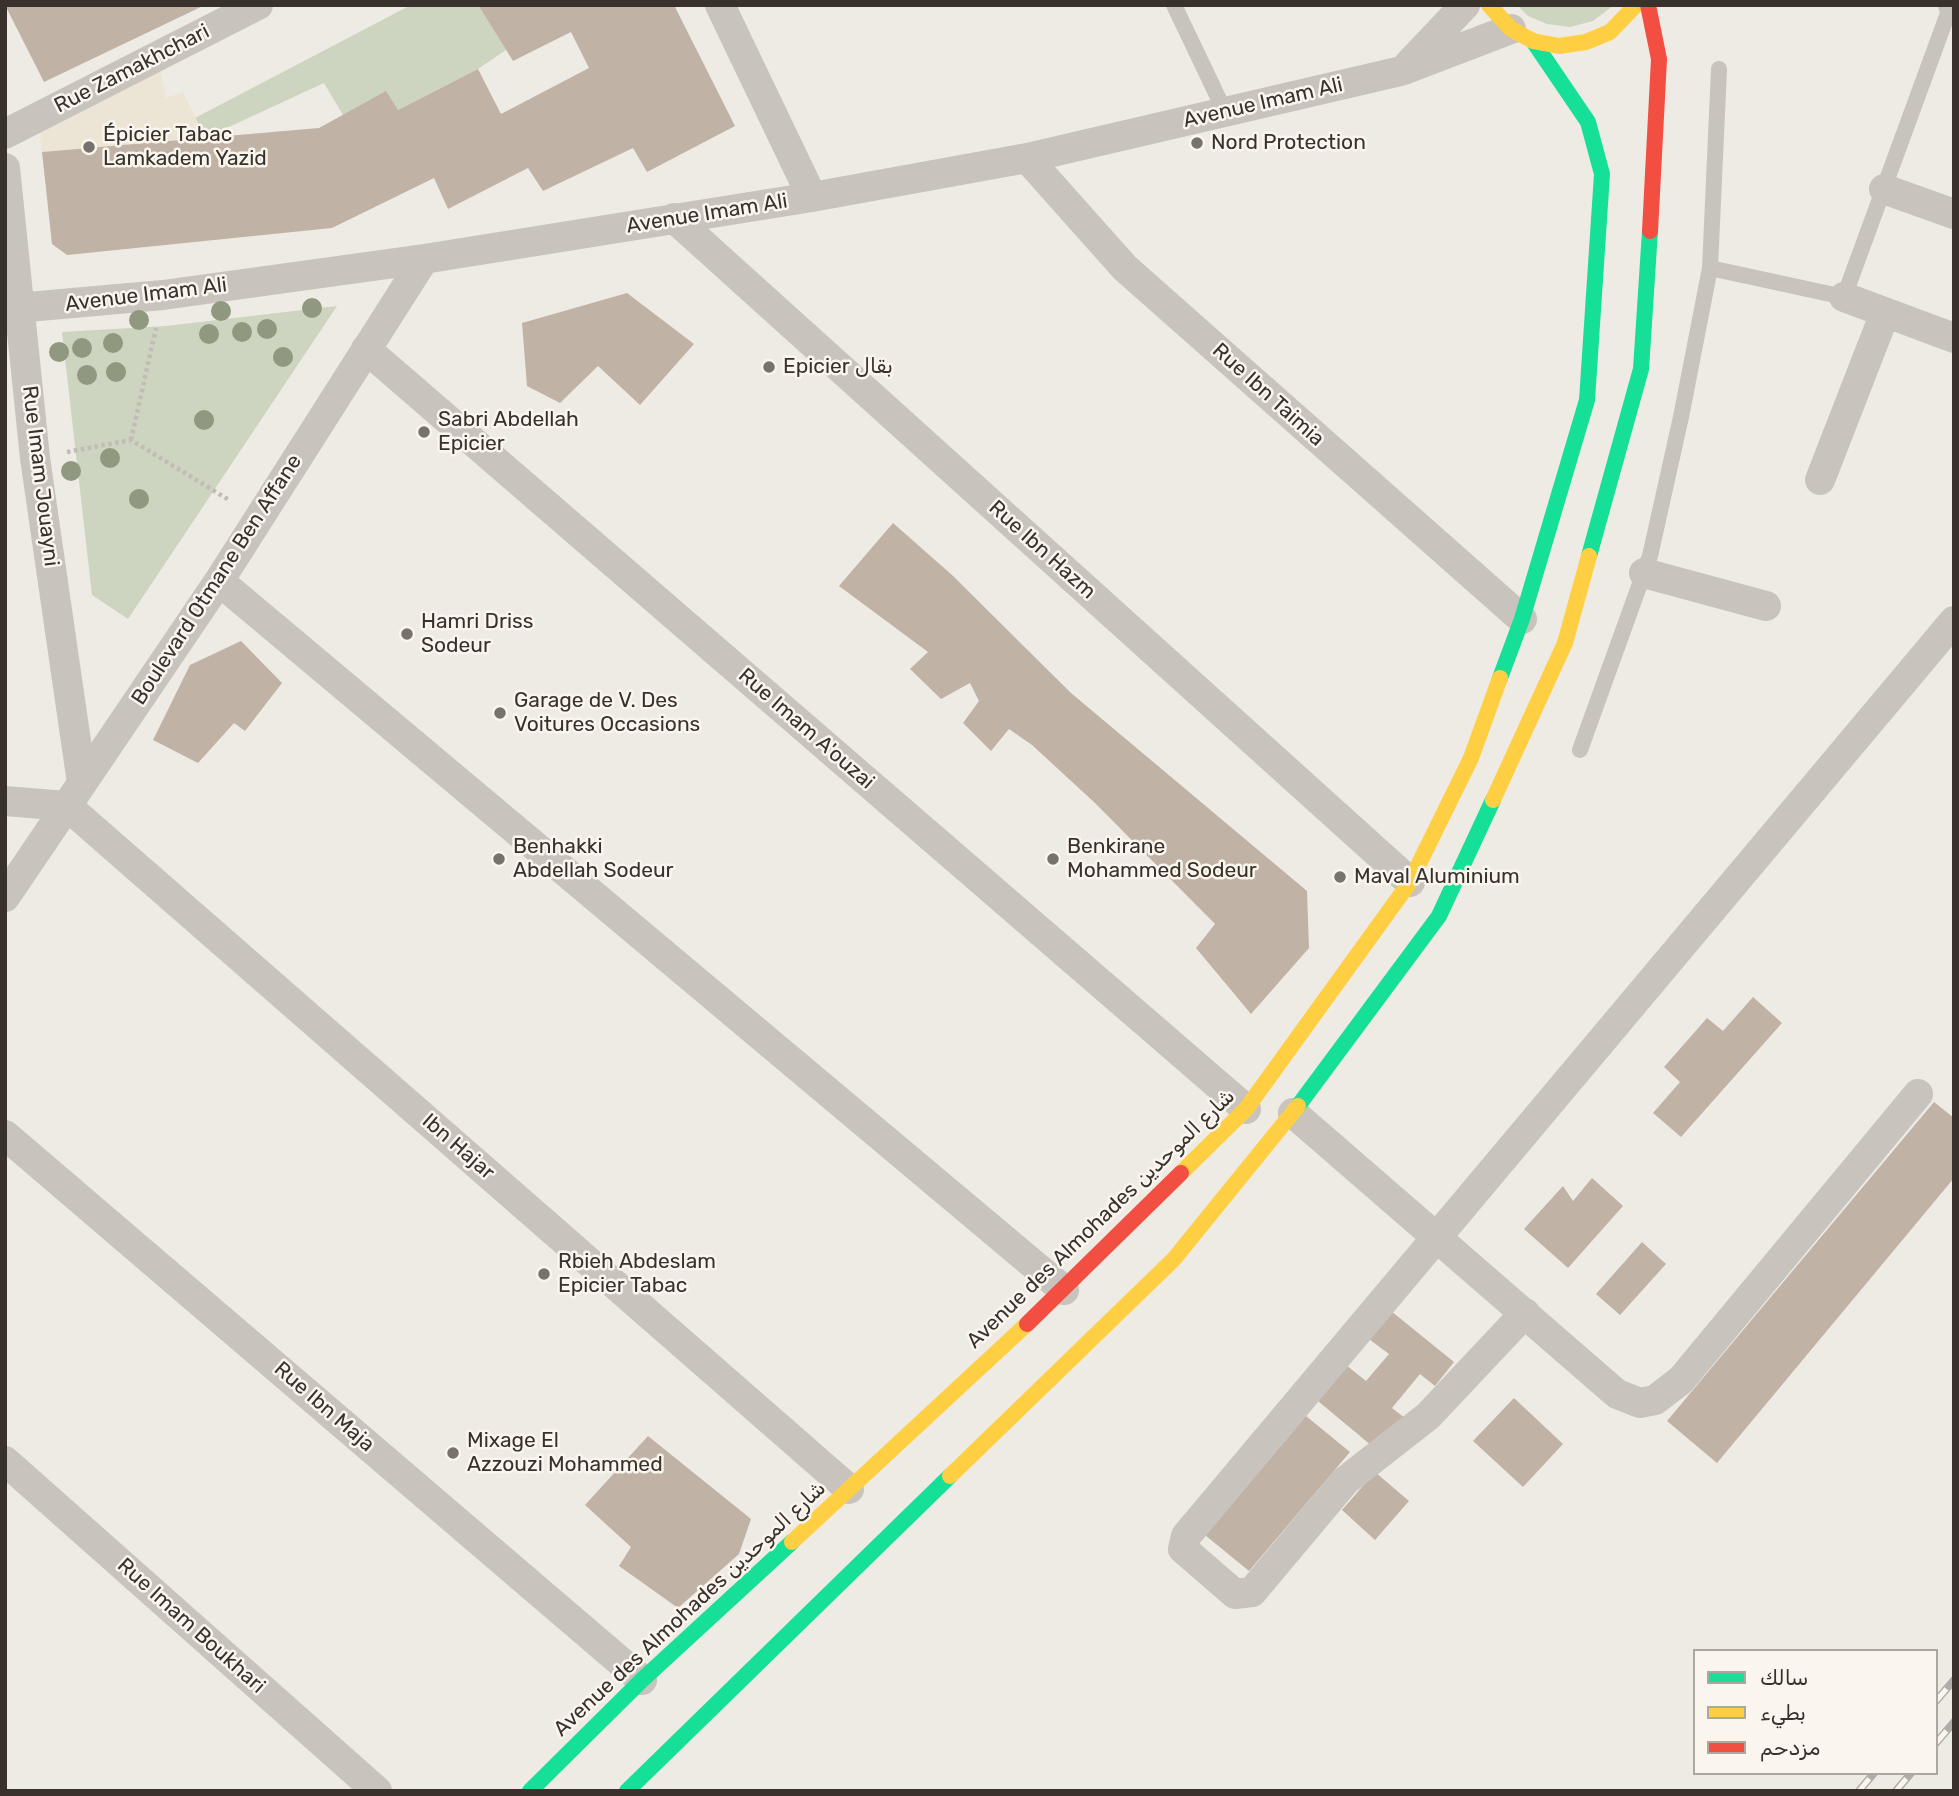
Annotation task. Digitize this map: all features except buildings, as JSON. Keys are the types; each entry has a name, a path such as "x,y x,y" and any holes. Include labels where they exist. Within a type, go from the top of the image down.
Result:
{"street":[{"name":"Rue Zamakhchari","path":"5,134 258,5"},
{"path":"720,5 812,197"},
{"path":"1401,71 1465,5"},
{"name":"Avenue des Almohades شارع الموحدين","path":"530,1791 642,1680 1064,1290 1247,1110 1410,882 1471,758 1522,619 1587,400 1602,174 1588,121 1522,35 1489,5"},
{"path":"1522,35 1559,46 1586,42 1610,32 1636,5"},
{"path":"626,1791 1174,1259 1293,1113 1439,916 1565,643 1641,369 1659,99 1659,59 1648,5"},
{"name":"Avenue Imam Ali","path":"13,309 163,295 424,259 812,197 1027,158 1401,71 1522,35"},
{"name":"Rue Ibn Taimia","path":"1027,158 1125,268 1522,619"},
{"name":"Rue Imam Jouayni","path":"5,168 13,309 35,458 75,794"},
{"path":"1884,189 1954,214"},
{"name":"Rue Ibn Hazm","path":"674,218 1410,882"},
{"name":"Boulevard Otmane Ben Affane","path":"5,898 219,581 424,259"},
{"path":"1844,297 1954,338"},
{"path":"1820,480 1885,313"},
{"name":"Rue Imam A'ouzai","path":"366,349 1247,1110"},
{"path":"1644,573 1766,606"},
{"path":"219,581 1064,1290"},
{"path":"1525,1313 1429,1416 1345,1481 1252,1592 1235,1594 1183,1549 1185,1536 1954,621"},
{"path":"5,801 75,794"},
{"name":"Ibn Hajar","path":"75,794 849,1489"},
{"path":"1293,1113 1617,1394 1640,1404 1655,1400 1681,1380 1918,1094"},
{"name":"Rue Ibn Maja","path":"5,1135 642,1680"},
{"name":"Rue Imam Boukhari","path":"5,1461 377,1791"}],"lane":[{"path":"1174,5 1225,112"},
{"path":"1710,268 1844,297 1953,5"},
{"path":"1580,750 1644,573 1681,417 1710,268 1719,69"}],"path":[{"path":"131,440 163,295"},
{"path":"35,458 131,440 259,519"}],"green space":[{"path":"411,5 478,5 506,50 478,69 398,110 343,115 324,83 205,138 195,118"},
{"path":"1517,5 1614,5 1593,21 1570,27 1547,24 1528,16"},
{"path":"337,306 128,619 92,595 62,332 166,326"}],"shaded area":[{"path":"159,66 166,98 183,92 205,138 42,152 38,121"}],"railway":[{"path":"1938,1699 1954,1680"},
{"path":"1938,1741 1954,1722"},
{"path":"1859,1791 1872,1775"},
{"path":"1896,1791 1909,1775"}],"traffic: fast":[{"path":"1500,678 1522,619 1587,400 1602,174 1588,122 1533,41"},
{"path":"1589,556 1641,369 1650,231"},
{"path":"1298,1106 1439,916 1493,800"},
{"path":"627,1791 950,1476"},
{"path":"530,1791 642,1680 792,1542"}],"traffic: slow":[{"path":"1489,5 1511,29 1533,41 1559,46 1586,42 1610,32 1636,5"},
{"path":"1493,800 1565,643 1589,556"},
{"path":"1181,1173 1246,1109 1410,882 1471,758 1500,678"},
{"path":"950,1476 1174,1259 1298,1106"},
{"path":"792,1542 1027,1324"}],"traffic: jam":[{"path":"1648,5 1659,59 1650,231"},
{"path":"1027,1324 1181,1173"}],"place":[{"name":"Nord Protection","path":"1197,143"},
{"name":"Épicier Tabac Lamkadem Yazid","path":"89,147"},
{"name":"Epicier بقال","path":"769,367"},
{"name":"Sabri Abdellah Epicier","path":"424,432"},
{"name":"Hamri Driss Sodeur","path":"407,634"},
{"name":"Garage de V. Des Voitures Occasions","path":"500,713"},
{"name":"Benhakki Abdellah Sodeur","path":"499,859"},
{"name":"Benkirane Mohammed Sodeur","path":"1053,859"},
{"name":"Maval Aluminium","path":"1340,877"},
{"name":"Rbieh Abdeslam Epicier Tabac","path":"544,1274"},
{"name":"Mixage El Azzouzi Mohammed","path":"453,1453"}]}
